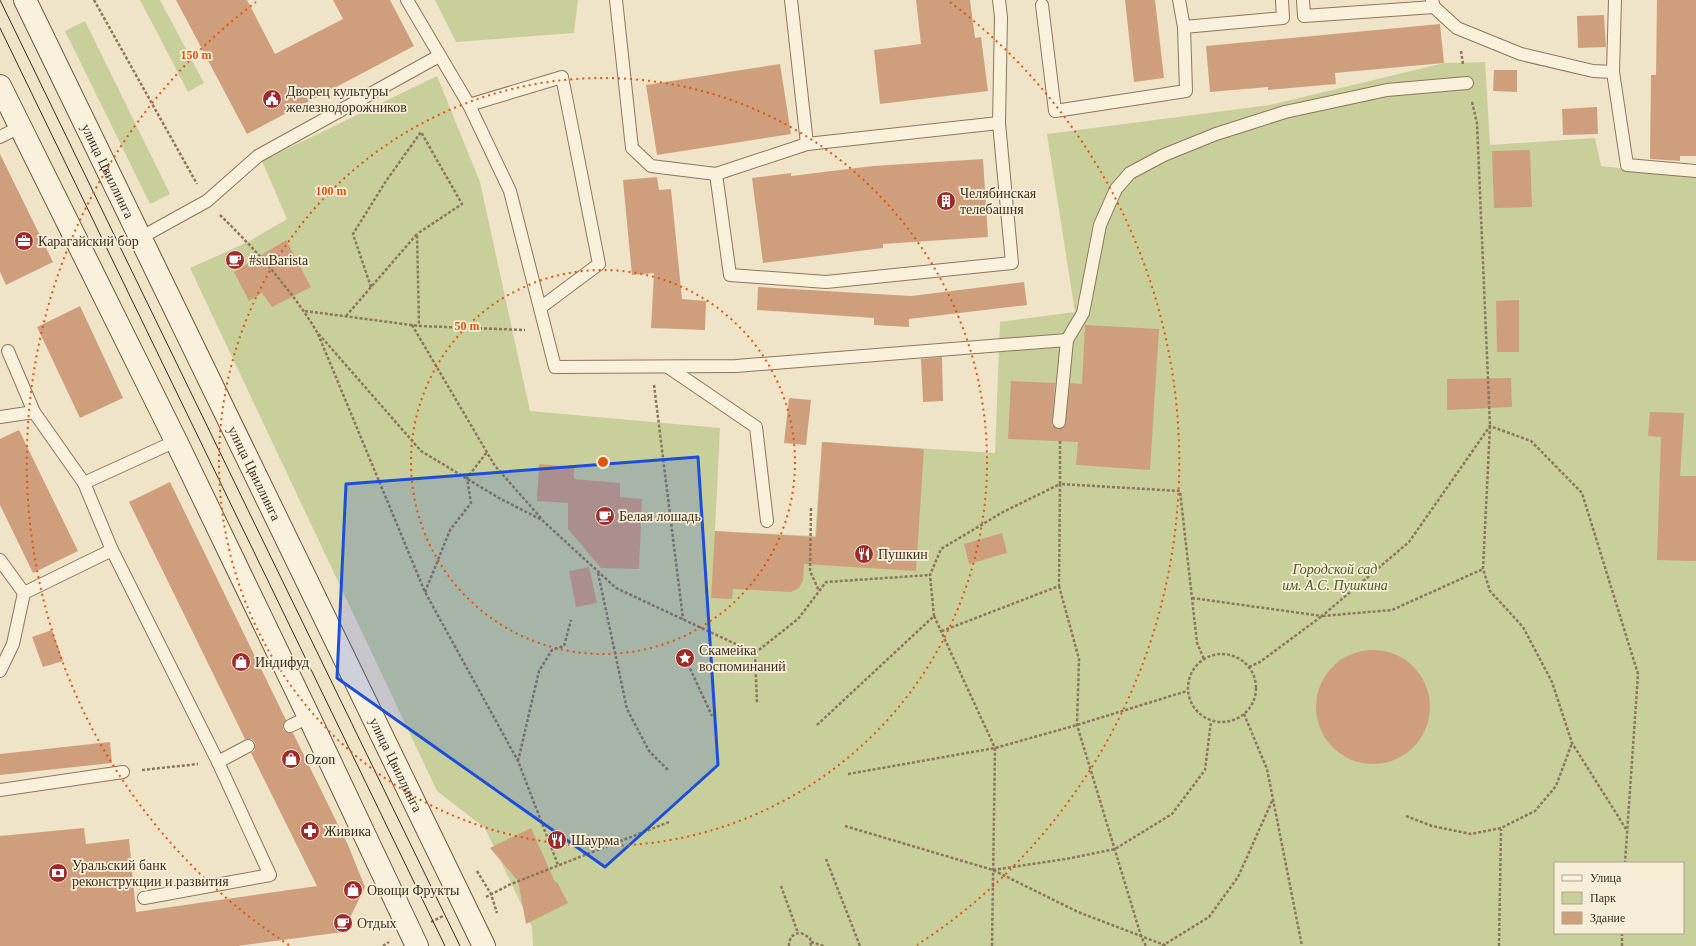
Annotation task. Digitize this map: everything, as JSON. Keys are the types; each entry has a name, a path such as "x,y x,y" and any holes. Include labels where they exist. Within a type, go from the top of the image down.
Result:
{"main road":[{"name":"улица Цвиллинга","path":"25,0 484,946"},
{"path":"0,86 176,440 309,717 416,946"}],"lane":[{"path":"406,0 469,105 510,190 555,368 736,366 1067,340"},
{"path":"616,0 632,148 651,166 716,174 807,144 999,123"},
{"path":"792,0 807,144"},
{"path":"716,174 730,275 826,282 1012,263 999,123 1001,17 999,0"},
{"path":"1042,5 1055,111 1186,91 1184,27 1179,0"},
{"path":"1184,27 1283,18 1282,0"},
{"path":"1303,0 1304,16 1433,4 1457,28 1521,54 1593,70 1613,72"},
{"path":"1615,0 1613,72 1627,165 1696,171"},
{"path":"140,238 206,201 258,156 439,56"},
{"path":"469,105 562,77 599,264 540,308"},
{"path":"1059,422 1067,340 1084,313 1100,225 1116,189 1130,173 1164,156 1216,134 1285,112 1387,90 1467,83"},
{"path":"0,137 20,127"},
{"path":"8,351 34,412 84,483 112,550 218,762 270,875 144,898"},
{"path":"668,367 756,427 767,521"},
{"path":"0,417 34,412"},
{"path":"84,483 176,440"},
{"path":"24,594 112,550"},
{"path":"0,560 24,594 13,644 0,671"},
{"path":"290,726 309,717"},
{"path":"218,762 248,746"},
{"path":"0,790 123,772"}],"path":[{"path":"94,0 206,201 248,242 304,311 317,332 425,592 518,762 558,865"},
{"path":"1457,28 1467,83 1477,123 1490,426 1483,569 1490,591 1523,627 1552,682 1572,743 1627,830"},
{"path":"346,316 417,234 462,204 421,132 386,181 353,234 371,287"},
{"path":"417,234 419,326"},
{"path":"304,311 419,326 546,331"},
{"path":"412,325 495,466 542,520 616,588 755,653"},
{"path":"317,332 421,451 499,498 542,520"},
{"path":"651,367 683,619"},
{"path":"1059,422 1059,586 1079,659 1077,725 1141,936 1146,946"},
{"path":"1249,667 1260,662 1322,616 1409,542 1490,426"},
{"path":"1490,426 1531,441 1582,493 1638,674 1625,862"},
{"path":"425,592 450,530 471,503 467,478 487,452"},
{"path":"992,946 996,748 934,616 930,575 941,549 1003,512 1060,484 1180,491 1197,642 1204,659"},
{"path":"810,508 810,571 819,592"},
{"path":"1192,598 1322,616 1392,610 1483,569"},
{"path":"598,573 628,709 649,751 668,770"},
{"path":"755,653 798,619 826,582 930,575"},
{"path":"942,631 1059,586"},
{"path":"817,725 934,616"},
{"path":"518,762 539,671 552,650 564,646 571,620"},
{"path":"755,653 757,704"},
{"path":"1213,655 1228,655 1242,660 1249,667 1254,676 1256,686 1255,697 1251,707 1244,714 1234,720 1223,723 1211,721 1195,710 1187,691 1191,673 1204,659 1213,655"},
{"path":"688,664 712,716"},
{"path":"848,774 996,748 1187,691"},
{"path":"1244,714 1267,769 1302,946"},
{"path":"993,870 1066,860 1115,849 1172,814 1205,770 1211,721"},
{"path":"1406,816 1432,826 1471,834 1502,828 1535,811 1556,786 1572,743"},
{"path":"123,772 218,762"},
{"path":"1163,945 1209,917 1238,877 1273,798"},
{"path":"491,894 511,884 668,822"},
{"path":"845,826 993,870 1078,912 1168,946"},
{"path":"1499,946 1502,828"},
{"path":"826,859 860,946"},
{"path":"781,886 798,933"},
{"path":"789,946 791,938 798,933 804,934 811,942 824,946"},
{"path":"1622,934 1622,946"}],"highlighted area":[{"path":"698,457 718,765 605,867 337,678 346,484"}],"green space":[{"path":"140,0 160,0 204,83 188,92"},
{"path":"435,0 578,0 574,33 456,42"},
{"path":"85,21 170,194 150,204 65,31"},
{"name":"Городской сад им. А.С. Пушкина","path":"1485,62 1490,145 1595,138 1601,166 1696,177 1696,946 533,946 532,927 485,828 437,791 190,268 248,242 287,219 262,161 437,76 480,182 530,411 720,428 715,531 815,536 822,442 995,453 1000,322 1075,312 1047,134 1270,105 1444,63"}],"building":[{"name":"Дворец культуры железнодорожников","path":"176,0 247,0 275,54 343,19 333,0 390,0 414,46 247,134"},
{"path":"916,0 970,0 975,38 981,37 988,91 880,104 874,50 921,44"},
{"path":"1125,0 1155,0 1164,78 1134,82"},
{"path":"1657,0 1696,0 1696,156 1680,156 1680,161 1650,159 1651,75 1656,75"},
{"path":"1604,15 1606,47 1578,48 1577,16"},
{"path":"1440,24 1444,63 1335,73 1336,84 1268,90 1268,87 1210,92 1206,46"},
{"path":"780,64 791,134 657,155 646,85"},
{"path":"1494,70 1517,70 1517,92 1493,91"},
{"path":"1597,107 1598,134 1563,135 1562,109"},
{"path":"1530,150 1532,207 1494,208 1492,151"},
{"path":"0,154 53,262 6,285 0,272"},
{"path":"983,159 988,237 883,244 883,248 763,263 752,178 791,173 791,176 873,166"},
{"path":"657,177 659,190 671,189 682,299 706,301 705,330 651,328 654,273 632,275 623,180"},
{"path":"286,240 311,287 272,307 262,293 249,301 234,272"},
{"path":"1024,282 1027,305 909,319 909,327 874,325 874,318 757,310 758,287 911,296"},
{"path":"1519,300 1519,352 1497,352 1496,301"},
{"path":"80,306 123,398 80,418 37,327"},
{"path":"1085,325 1159,329 1150,470 1076,465 1078,442 1008,439 1011,381 1055,383 1052,425 1058,429 1065,426 1070,383 1082,384"},
{"path":"942,357 943,401 923,402 921,359"},
{"path":"1511,378 1512,407 1447,410 1447,379"},
{"path":"789,398 811,400 806,445 784,443"},
{"path":"1650,412 1684,413 1680,476 1696,476 1696,561 1657,560 1661,437 1648,436"},
{"path":"19,430 78,551 33,573 0,505 0,439"},
{"path":"822,442 924,449 916,571 804,564 803,580 799,588 791,592 733,589 732,599 711,598 715,531 816,537"},
{"name":"Белая лошадь","path":"539,464 574,467 574,479 620,483 620,497 642,499 639,569 601,568 568,529 568,503 537,501"},
{"path":"170,482 286,720 283,725 283,730 293,733 348,845 365,887 343,932 238,946 0,946 0,836 84,828 86,844 129,839 136,912 317,886 251,753 255,750 255,743 252,739 245,739 129,502"},
{"path":"1002,533 1007,553 969,564 964,544"},
{"path":"589,567 597,603 576,607 569,571"},
{"path":"52,630 63,661 43,667 32,637"},
{"path":"1373,650 1395,654 1413,667 1426,685 1430,707 1426,729 1413,747 1395,760 1373,764 1351,760 1333,747 1320,729 1316,707 1320,685 1333,667 1351,654"},
{"path":"110,742 112,763 0,775 0,754"},
{"path":"531,828 555,882 557,882 568,903 526,924 518,881 490,848"}],"tram line":[{"path":"0,0 460,946"},
{"path":"0,28 445,946"}],"place":[{"name":"Дворец культуры железнодорожников","path":"272,99"},
{"name":"Челябинская телебашня","path":"946,201"},
{"name":"Карагайский бор","path":"24,241"},
{"name":"#suBarista","path":"235,260"},
{"name":"Белая лошадь","path":"605,516"},
{"name":"Пушкин","path":"864,554"},
{"name":"Скамейка воспоминаний","path":"685,658"},
{"name":"Индифуд","path":"241,662"},
{"name":"Ozon","path":"291,759"},
{"name":"Живика","path":"310,831"},
{"name":"Шаурма","path":"557,840"},
{"name":"Уральский банк реконструкции и развития","path":"58,873"},
{"name":"Овощи Фрукты","path":"353,890"},
{"name":"Отдых","path":"343,923"}]}
